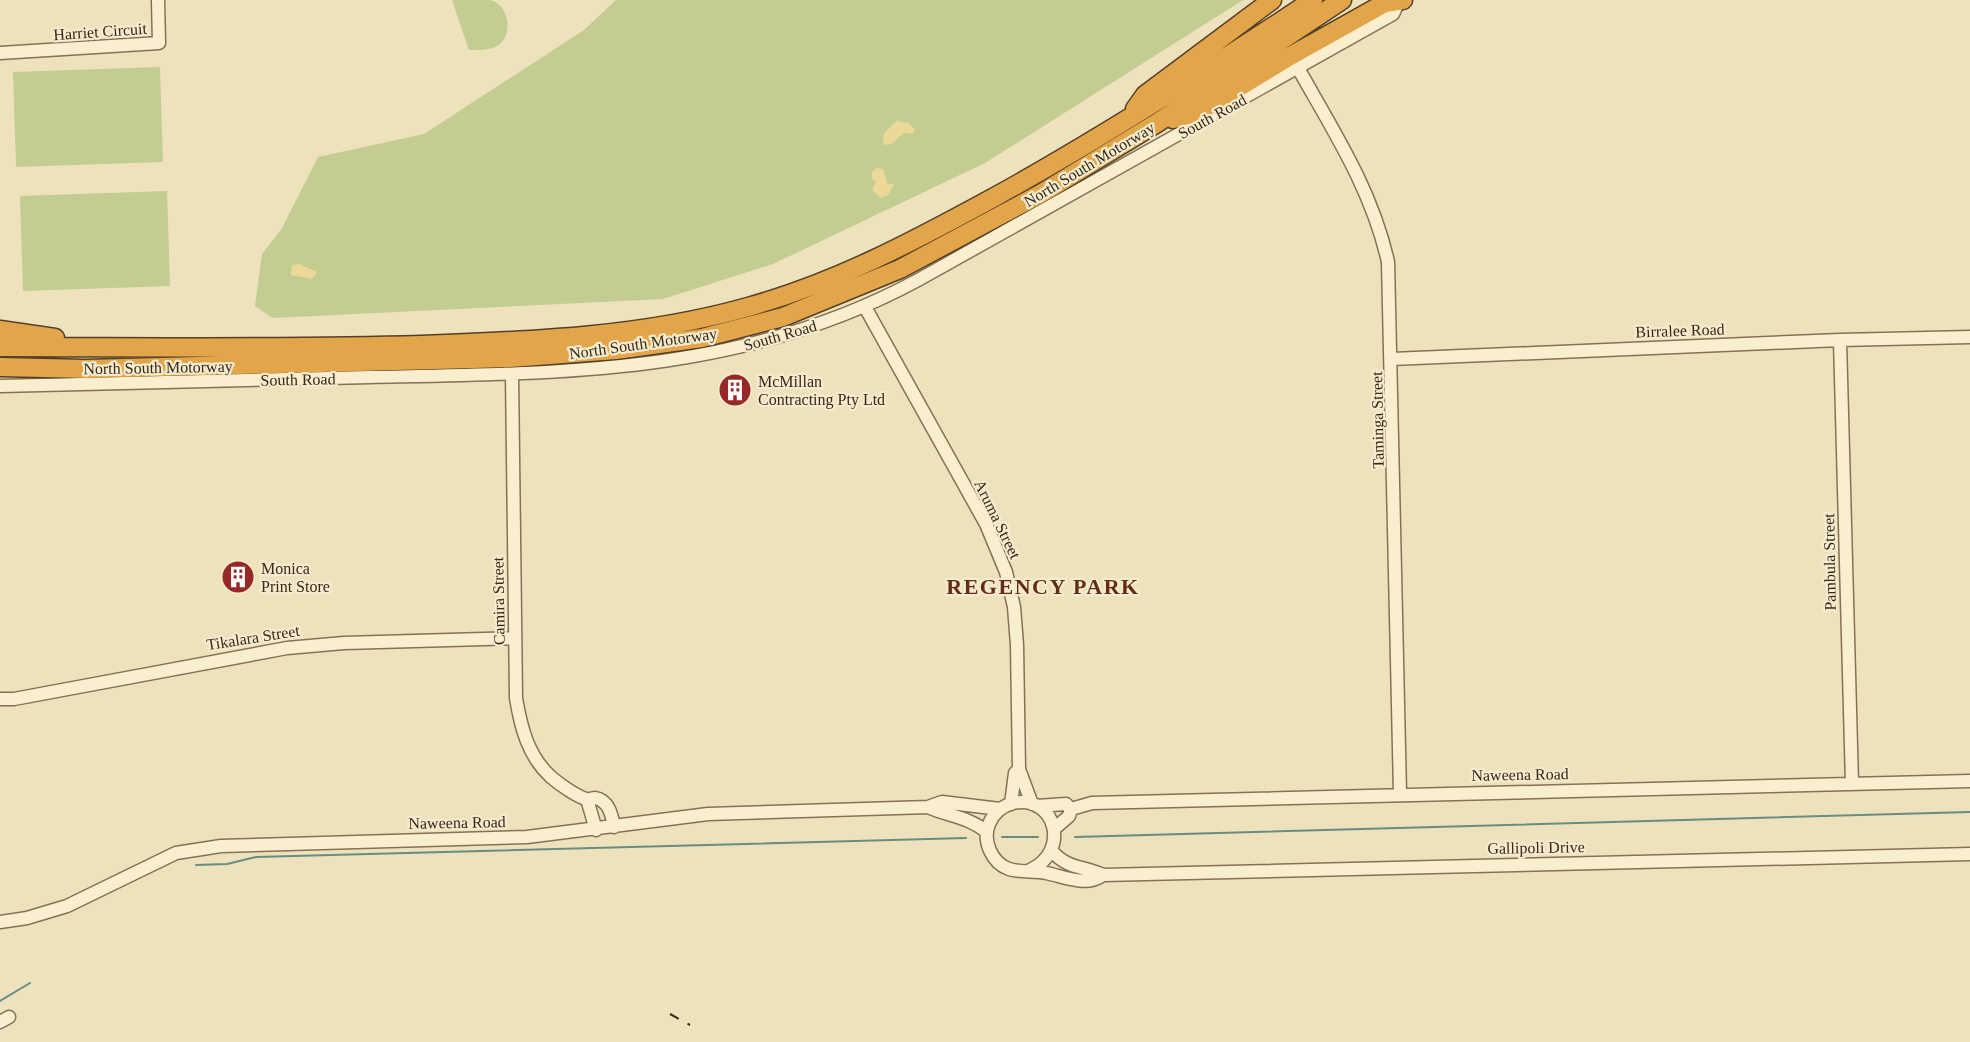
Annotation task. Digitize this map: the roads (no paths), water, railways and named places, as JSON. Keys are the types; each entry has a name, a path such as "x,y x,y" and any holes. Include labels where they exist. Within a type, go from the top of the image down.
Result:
{"highway":[{"path":"1129,118 1145,95 1272,0"},
{"name":"North South Motorway","path":"0,347 358,348 508,342 676,325 750,306 836,278 889,254 1022,181 1129,118 1314,0"},
{"name":"North South Motorway","path":"0,367 86,369 510,358 616,350 702,338 783,317 900,269 1042,194 1157,123 1342,0"},
{"path":"1157,123 1198,112 1375,8 1385,3 1400,1"},
{"path":"0,330 116,346"},
{"path":"0,375 86,369"}],"street":[{"name":"Harriet Circuit","path":"0,53 159,43 158,0"},
{"name":"South Road","path":"0,386 512,374 610,368 683,359 787,335 865,307 1052,207 1393,14 1400,1"},
{"name":"Taminga Street","path":"1298,68 1366,191 1380,224 1388,262 1401,793"},
{"name":"Aruma Street","path":"865,307 986,524 1006,572 1014,607 1017,645 1019,769 1034,805"},
{"name":"Birralee Road","path":"1392,359 1840,340 1970,337"},
{"name":"Pambula Street","path":"1840,340 1852,784"},
{"name":"Camira Street","path":"512,374 516,698 520,725 529,748 552,778 587,799 597,798 604,802 610,812 614,827"},
{"name":"Tikalara Street","path":"0,699 14,699 287,648 344,643 515,638"},
{"name":"Aruma Street","path":"1006,806 1015,773 1019,769"},
{"name":"Naweena Road","path":"1034,805 1066,804 1071,809 1092,802 1970,781"},
{"path":"587,799 596,830"},
{"name":"Naweena Road","path":"0,922 27,918 67,906 154,862 197,849 248,844 527,837 718,813 928,807 942,802 1006,806"},
{"path":"1034,805 1045,812 1054,829 1052,850 1047,859 1030,870 1019,871 1000,864 988,848 987,832 993,817 1006,806 1034,805"},
{"name":"Naweena Road","path":"928,807 942,814 971,821 987,832"},
{"path":"1054,829 1069,816 1071,809"},
{"name":"Gallipoli Drive","path":"1052,850 1061,861 1071,866 1104,875 1970,854"},
{"name":"Gallipoli Drive","path":"1030,870 1075,880 1094,881 1104,875"}],"waterway":[{"path":"1075,837 1970,812"},
{"path":"1002,837 1038,837"},
{"path":"196,865 227,864 256,857 966,838"},
{"path":"0,1001 30,983"}],"railway":[{"path":"670,1014 690,1025"}],"place":[{"name":"McMillan Contracting Pty Ltd","path":"735,390"},
{"name":"Monica Print Store","path":"238,577"}],"district":[{"name":"REGENCY PARK","path":"1043,586"}]}
